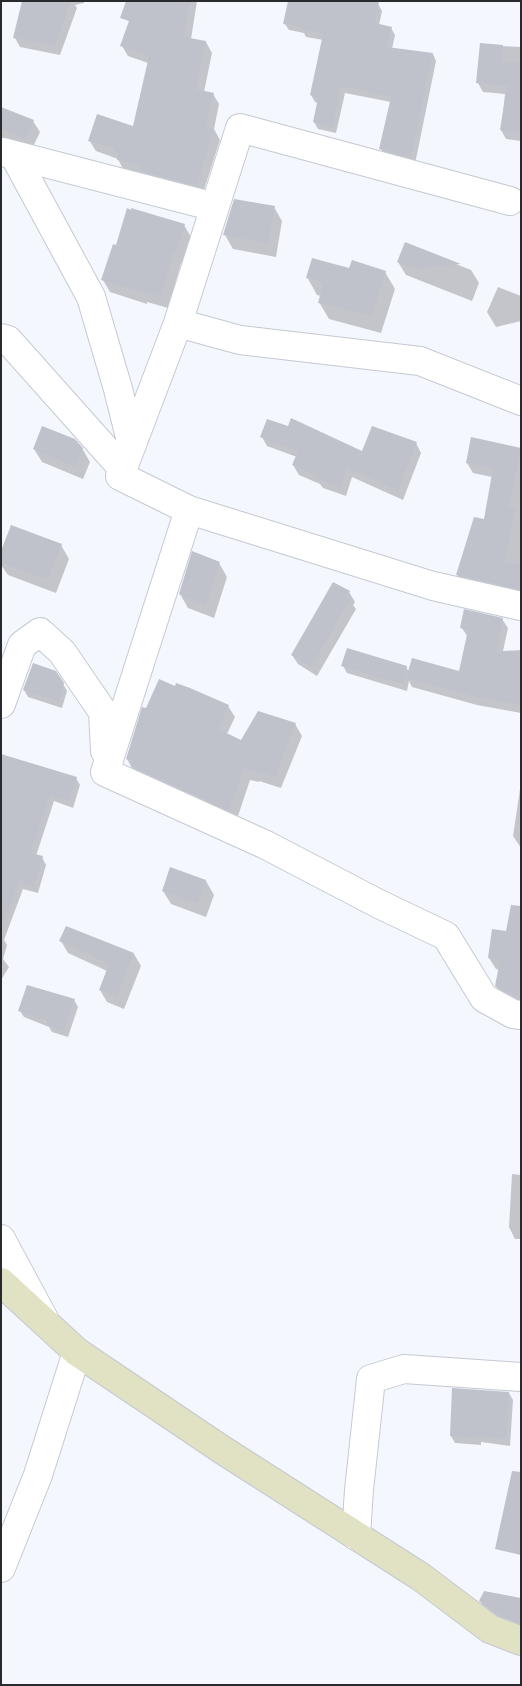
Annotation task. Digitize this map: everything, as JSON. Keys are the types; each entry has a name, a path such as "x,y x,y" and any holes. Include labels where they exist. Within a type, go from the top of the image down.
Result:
{"street":[{"path":"510,201 240,128 178,323 120,476 188,510 433,586 521,606"},
{"path":"8,153 215,207"},
{"path":"8,153 91,296 118,389 127,457"},
{"path":"178,323 240,340 420,361 521,401"},
{"path":"1,338 8,340 127,457"},
{"path":"105,772 188,510"},
{"path":"1,704 22,645 40,632 62,652 103,712 105,772"},
{"path":"105,772 266,845 379,904 446,936 484,998 513,1014 521,1016"},
{"path":"1,1239 46,1324"},
{"path":"1,1282 77,1352 221,1449 421,1577 490,1629 521,1640"},
{"path":"1,1568 38,1475 77,1352"},
{"path":"356,1536 359,1490 372,1379 404,1369 521,1377"}],"building":[{"path":"22,1 71,1 55,46 13,38"},
{"path":"126,1 190,1 184,37 206,41 196,89 214,93 206,127 214,128 197,186 140,171 141,166 117,160 119,153 114,152 114,149 88,141 97,114 133,126 149,56 120,46 129,21 120,18"},
{"path":"288,1 379,1 375,23 392,27 387,47 433,53 411,158 379,149 391,97 341,86 333,127 313,122 318,98 310,95 323,34 301,30 302,27 283,24"},
{"path":"480,43 503,45 502,62 521,62 521,133 500,130 507,86 476,83"},
{"path":"1,107 34,120 26,139 1,129"},
{"path":"234,199 275,206 268,244 223,235"},
{"path":"127,208 185,224 176,253 174,252 161,297 101,280 113,244 116,245"},
{"path":"405,242 461,264 415,269 397,262"},
{"path":"312,258 349,268 352,260 386,271 372,316 318,303 323,283 306,278"},
{"path":"291,418 362,451 372,426 417,442 398,491 347,468 341,488 316,479 317,476 292,465 298,451 260,437 267,419 288,426"},
{"path":"42,426 75,439 83,448 75,467 33,449"},
{"path":"471,437 521,448 509,507 515,508 505,563 521,564 521,590 456,575 474,517 484,519 493,468 466,463"},
{"path":"11,525 62,544 48,580 1,563 1,551"},
{"path":"192,551 220,562 206,605 179,594"},
{"path":"333,582 350,591 347,597 351,598 311,667 291,655"},
{"path":"464,609 503,618 497,652 521,651 521,705 470,696 406,678 412,658 459,671 468,630 460,628"},
{"path":"347,648 407,666 404,685 341,666"},
{"path":"33,663 56,671 64,683 59,702 23,690"},
{"path":"159,679 175,686 176,683 190,688 229,705 218,729 241,740 258,711 296,723 275,778 253,770 253,772 244,769 229,811 131,766 133,761 126,759 142,707 146,708"},
{"path":"1,754 77,777 69,801 50,795 31,853 43,856 34,887 19,882 4,923 1,922"},
{"path":"170,867 206,880 198,904 162,891"},
{"path":"511,905 521,906 521,999 495,986 500,960 488,958 492,929 506,931"},
{"path":"66,926 134,953 117,997 99,990 109,964 59,941"},
{"path":"27,985 75,999 64,1031 47,1025 47,1021 18,1011"},
{"path":"452,1388 509,1392 507,1439 450,1436"},
{"path":"512,1471 521,1472 521,1555 495,1549"},
{"path":"484,1591 521,1598 521,1624 498,1615 479,1601"}]}
